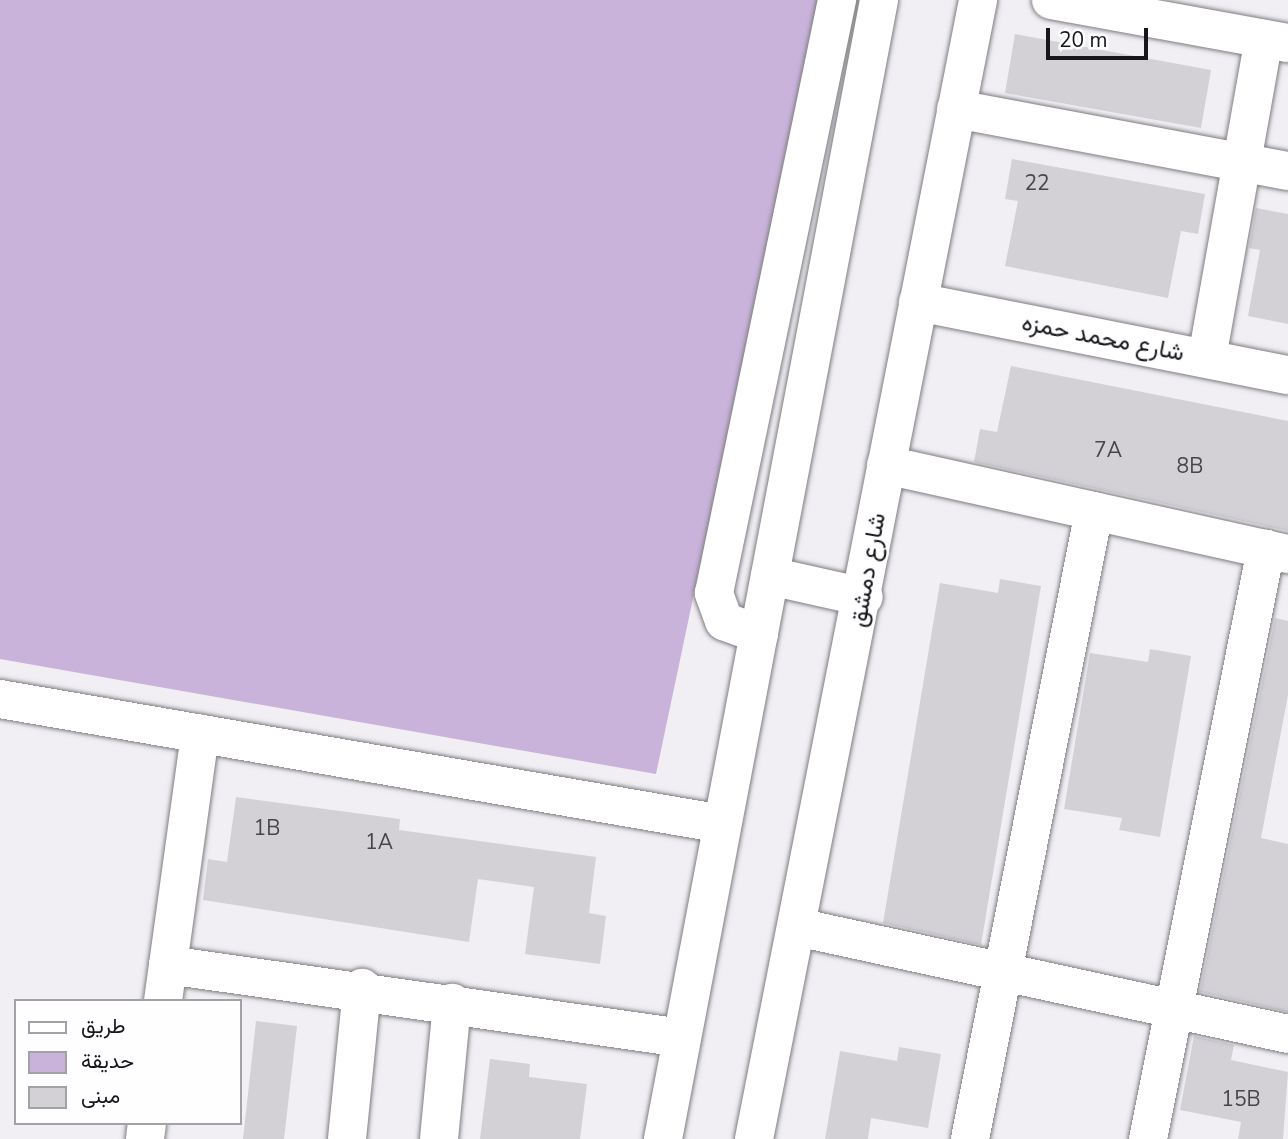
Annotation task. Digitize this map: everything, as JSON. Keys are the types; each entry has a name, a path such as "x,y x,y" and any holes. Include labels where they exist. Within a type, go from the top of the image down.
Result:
{"street":[{"path":"759,634 724,621 714,593 837,0"},
{"path":"663,1139 879,0"},
{"name":"شارع دمشق","path":"754,1139 864,597 886,465 978,0"},
{"path":"1051,0 1276,41 1243,162 1207,358"},
{"path":"956,109 1288,171"},
{"path":"790,226 834,235"},
{"name":"شارع محمد حمزه","path":"918,303 1288,374"},
{"path":"886,465 1277,552 1174,1009 1148,1139"},
{"path":"970,1139 1094,511"},
{"path":"770,576 864,597"},
{"path":"0,699 722,824"},
{"path":"200,734 166,983 362,988 682,1038"},
{"path":"797,926 1288,1034"},
{"path":"347,1139 362,988"},
{"path":"439,1139 452,1003"}],"green space":[{"path":"0,0 819,0 656,774 0,659"}],"building":[{"path":"1015,34 1211,70 1201,128 1005,93"},
{"path":"1012,159 1205,194 1198,234 1181,231 1168,298 1005,266 1018,201 1005,199"},
{"path":"1256,208 1288,214 1288,324 1248,316 1260,250 1249,248"},
{"path":"1011,366 1288,421 1288,531 974,462 980,429 997,432"},
{"path":"1000,579 1041,586 981,945 883,923 940,583 998,593"},
{"path":"1275,618 1288,621 1288,695 1261,838 1288,844 1288,1012 1200,992"},
{"path":"1150,649 1191,656 1160,837 1119,830 1122,818 1064,809 1090,653 1148,662"},
{"path":"236,797 400,819 399,830 596,857 589,913 606,916 600,964 525,954 534,887 478,879 469,942 203,900 208,859 227,862"},
{"path":"256,1021 297,1026 284,1139 243,1139"},
{"path":"1194,1036 1234,1045 1231,1060 1288,1072 1283,1139 1238,1139 1241,1122 1180,1110"},
{"path":"899,1047 941,1054 928,1128 871,1118 868,1139 825,1139 840,1051 897,1061"},
{"path":"490,1059 530,1064 529,1077 587,1084 580,1139 480,1139"}]}
